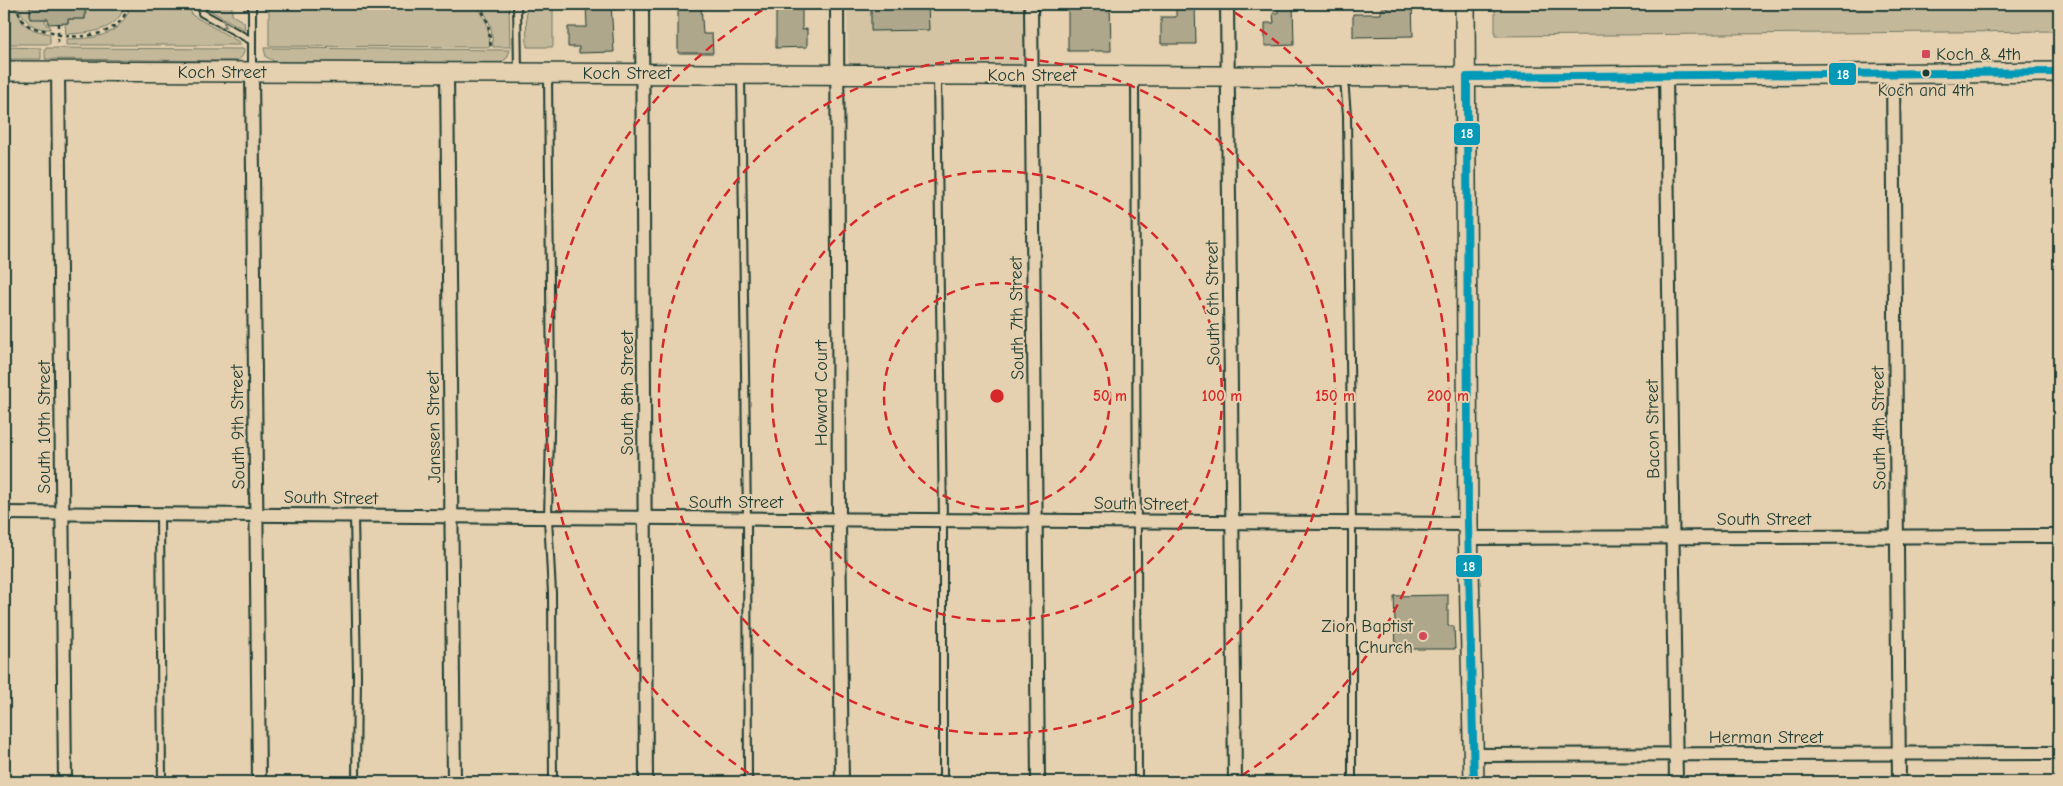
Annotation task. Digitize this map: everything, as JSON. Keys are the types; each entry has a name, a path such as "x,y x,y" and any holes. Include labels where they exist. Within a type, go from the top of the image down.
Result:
{"street":[{"name":"South 8th Street","path":"642,4 646,782"},
{"name":"Howard Court","path":"837,4 842,782"},
{"name":"South 7th Street","path":"1031,4 1038,782"},
{"name":"South 6th Street","path":"1227,4 1235,782"},
{"path":"1465,4 1467,77 1468,531 1474,782"},
{"name":"Koch Street","path":"4,71 1467,77 2059,72"},
{"name":"South 10th Street","path":"58,72 64,782"},
{"name":"South 9th Street","path":"252,72 259,782"},
{"name":"Janssen Street","path":"447,72 454,782"},
{"name":"South 4th Street","path":"1893,74 1899,782"},
{"name":"Bacon Street","path":"1666,76 1676,782"},
{"name":"South Street","path":"4,513 1352,523 1468,531 1672,538 2059,536"},
{"name":"Herman Street","path":"1474,755 2059,753"}],"lane":[{"path":"202,4 202,13 252,41"},
{"path":"252,4 252,72"},
{"path":"517,4 518,72"},
{"path":"548,72 551,392 548,518 552,593 553,782"},
{"path":"741,74 747,519 748,782"},
{"path":"937,74 943,521 943,782"},
{"path":"1135,76 1138,782"},
{"path":"1344,76 1347,115 1352,523 1352,782"},
{"path":"160,514 162,782"},
{"path":"354,516 357,675 356,782"}],"path":[{"path":"15,4 26,24 65,36 94,36 106,32 123,18 128,4"},
{"path":"479,4 488,22 491,48"},
{"path":"58,23 58,46"}],"shaded area":[{"path":"4,4 13,4 23,23 34,30 50,34 50,44 4,44"},
{"path":"17,4 29,4 30,18 45,19 46,25 50,26 50,29 38,28 29,23 22,15"},
{"path":"87,4 125,4 121,13 110,26 84,33 66,34 65,23 68,23 68,19 85,19"},
{"path":"131,4 188,4 192,15 239,42 241,45 66,45 66,39 96,37 114,30 127,15"},
{"path":"208,4 219,7 220,4 232,4 232,15 244,22 245,30 211,11"},
{"path":"269,4 477,4 488,26 490,47 269,46"},
{"path":"481,4 509,4 510,47 493,47 491,27"},
{"path":"526,4 553,4 553,47 527,47"},
{"path":"847,4 1024,4 1025,65 848,67"},
{"path":"1495,4 2059,4 2059,31 1495,36"},
{"path":"4,47 41,48 41,59 4,59"},
{"path":"45,48 244,49 244,53 236,61 45,59"},
{"path":"264,48 510,50 507,58 500,63 276,62 266,57"}],"building":[{"path":"31,4 85,4 85,19 68,19 68,23 48,24 48,19 30,19"},
{"path":"586,4 611,4 614,52 579,53 579,47 568,47 568,27 587,27"},
{"path":"678,4 701,4 703,34 712,34 713,53 678,53"},
{"path":"776,4 802,4 802,30 807,29 807,47 776,48"},
{"path":"871,4 928,4 929,30 871,31"},
{"path":"1068,4 1110,4 1111,51 1068,51"},
{"path":"1176,4 1195,4 1196,44 1161,44 1161,17 1176,17"},
{"path":"1278,4 1293,4 1294,45 1265,46 1265,23 1274,23 1273,13 1278,13"},
{"path":"1389,4 1412,4 1413,36 1353,37 1353,14 1381,14 1381,8 1389,8"},
{"path":"1448,595 1448,626 1454,626 1455,649 1396,649 1394,596"}],"transit line":[{"name":"18","path":"1474,782 1468,524 1467,77 2059,72"}],"place":[{"name":"Koch & 4th","path":"1926,54"},
{"name":"Koch and 4th","path":"1926,73"},
{"name":"Zion Baptist Church","path":"1423,636"}]}
